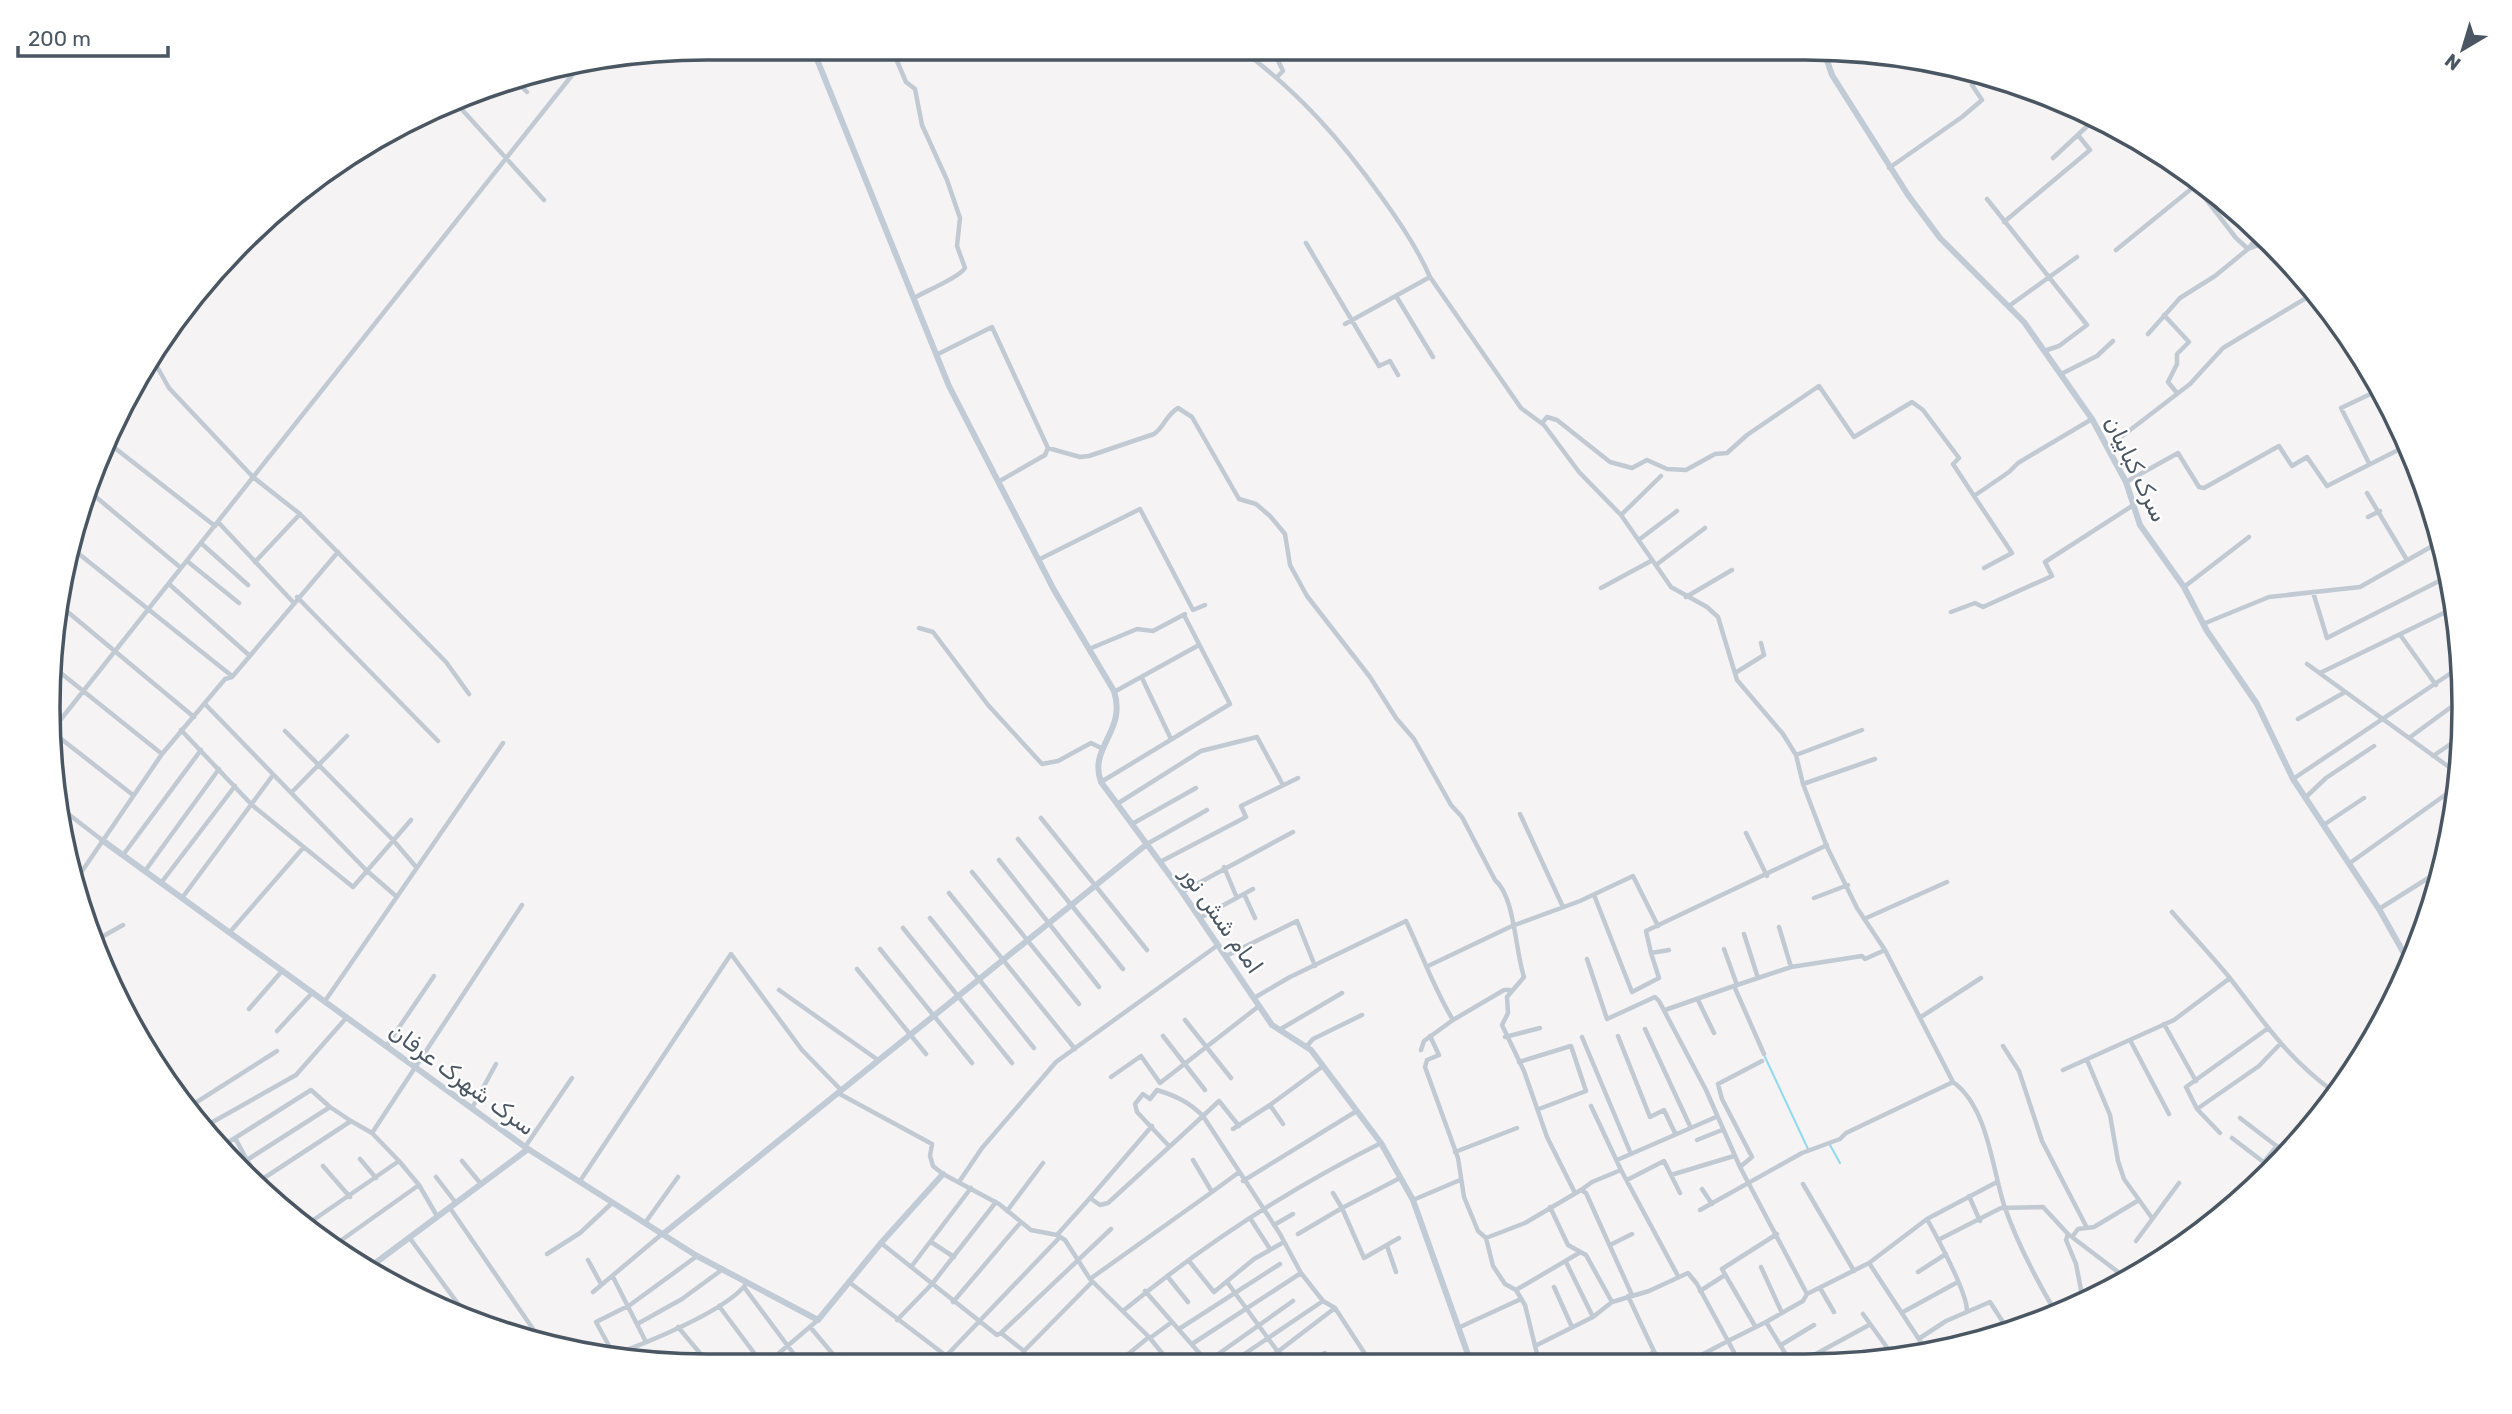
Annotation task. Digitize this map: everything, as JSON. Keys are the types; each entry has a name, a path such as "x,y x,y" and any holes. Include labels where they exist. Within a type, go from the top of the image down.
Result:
{"street":[{"path":"818,60 936,355 1038,560 1114,692 1119,705 1118,717 1098,764 1101,782 1230,704 1184,615"},
{"path":"897,60 906,82 915,89 922,125 960,218 957,246 965,268 962,274 933,286 913,299"},
{"path":"1255,60 1277,77 1342,142 1420,254 1430,277 1521,408 1542,423 1579,472 1621,515 1671,587 1707,607 1718,617 1735,673 1796,755 1803,784 1827,845 1864,919 1885,950 1922,1017 1954,1082 1968,1098 1991,1147 2005,1208 2037,1280 2052,1305"},
{"path":"1277,77 1283,71 1278,60"},
{"name":"سرک کبابیان","path":"1827,61 1832,75 1889,168 1940,238 2009,306 2063,373 2126,482 2140,525 2184,587 2203,624 2257,704 2293,779 2350,863 2404,953"},
{"path":"60,720 573,74"},
{"path":"1889,168 1982,100 1972,85 1975,82"},
{"path":"522,87 527,92"},
{"path":"461,108 544,200"},
{"path":"2053,158 2089,125"},
{"path":"2004,222 2090,149 2078,135"},
{"path":"2116,250 2192,188"},
{"path":"1987,199 2087,326 2059,346 2047,350"},
{"path":"2209,202 2248,249"},
{"path":"2148,334 2180,298 2248,249 2254,241"},
{"path":"1306,243 1379,366 1390,361 1398,375"},
{"path":"2248,249 2259,245"},
{"path":"2009,306 2077,257"},
{"path":"1345,324 1430,277"},
{"path":"1396,296 1433,357"},
{"path":"2108,447 2177,393 2223,348 2306,297"},
{"path":"2164,315 2189,342 2178,354 2177,364 2168,382 2177,393"},
{"path":"936,355 992,327 1048,448 1045,455 998,483"},
{"path":"2063,373 2096,356 2113,341"},
{"path":"157,366 169,388 253,477 300,514 338,552 446,662 469,694"},
{"path":"1542,423 1547,417 1557,420 1610,462 1632,468 1647,460 1667,469 1686,470 1715,454 1727,453 1747,435 1819,386 1854,438 1912,402 1923,410 1959,458 1953,464 2012,552 1984,568"},
{"path":"2369,463 2341,408 2372,394"},
{"path":"1048,448 1080,457 1090,456 1154,434 1161,429 1169,413 1178,408 1192,417 1240,499 1263,510 1284,534 1290,565 1307,596 1414,739 1451,805 1462,817 1495,880 1503,886 1510,901 1512,926 1524,977 1507,997 1508,1013 1502,1026 1539,1109 1547,1136 1575,1193"},
{"path":"1974,496 2018,463 2092,419"},
{"path":"2126,482 2178,453 2199,487 2204,488 2279,446 2291,466 2307,457 2327,486 2399,449"},
{"path":"114,447 216,524 438,741"},
{"path":"1621,515 1661,477"},
{"path":"2368,493 2407,560"},
{"path":"95,496 181,568"},
{"path":"1951,612 1975,603 1983,607 2052,576 2045,562 2132,506"},
{"path":"1038,560 1140,509 1193,610"},
{"path":"1640,539 1678,510"},
{"path":"2368,517 2380,511"},
{"path":"256,562 300,514"},
{"path":"1656,565 1705,528"},
{"path":"2184,587 2249,537"},
{"path":"201,543 248,585"},
{"path":"2203,624 2269,597 2360,587 2432,546"},
{"path":"81,872 181,730 225,679 232,677 295,599 338,552"},
{"path":"79,553 232,677"},
{"path":"187,561 239,603"},
{"path":"1601,588 1651,561"},
{"path":"1686,597 1732,570"},
{"path":"2313,592 2327,638 2440,581"},
{"path":"169,584 250,656"},
{"path":"1089,649 1137,629 1153,631 1205,605"},
{"path":"67,611 194,717"},
{"path":"2319,673 2445,613"},
{"path":"919,628 933,632 988,705 1042,764 1058,761 1091,743 1103,749"},
{"path":"2401,636 2436,685"},
{"path":"1735,673 1764,654 1761,643"},
{"path":"1114,692 1199,645"},
{"path":"2307,664 2449,767"},
{"path":"61,673 162,754"},
{"path":"2293,779 2451,673"},
{"path":"1142,678 1171,739"},
{"path":"2298,719 2345,692"},
{"path":"205,704 366,870 397,897"},
{"path":"2409,738 2452,706"},
{"path":"181,730 252,805 353,887 411,820"},
{"path":"1796,755 1862,730"},
{"path":"285,731 393,840 417,868"},
{"path":"291,793 347,736"},
{"path":"1117,804 1201,751 1256,737 1283,785"},
{"path":"61,740 133,795"},
{"path":"325,1000 503,743"},
{"path":"2433,756 2451,744"},
{"path":"2306,797 2326,778 2374,746"},
{"path":"123,855 201,750"},
{"path":"1803,784 1875,759"},
{"path":"145,871 219,769"},
{"path":"182,898 273,775"},
{"path":"1160,862 1246,817 1241,806 1298,778"},
{"name":"امام شش نور","path":"1101,782 1219,944 1259,1005 1279,1030 1306,1047 1323,1066 1355,1112 1381,1143 1413,1200 1468,1354"},
{"path":"161,883 235,786"},
{"path":"1132,824 1196,788"},
{"path":"2350,863 2447,794"},
{"path":"2325,824 2364,798"},
{"path":"593,1292 1095,884 1147,844 1207,810"},
{"path":"69,814 102,840"},
{"path":"1520,814 1563,907"},
{"path":"1041,818 1147,950"},
{"path":"1182,892 1293,831"},
{"path":"1746,833 1767,876"},
{"path":"1018,839 1123,969"},
{"name":"سرک شهرک عرفان","path":"102,840 527,1148 746,1285 818,1320"},
{"path":"1594,895 1632,992 1659,978 1645,934 1827,845"},
{"path":"230,932 303,848"},
{"path":"999,859 1099,987"},
{"path":"1224,867 1237,898"},
{"path":"972,872 1079,1004"},
{"path":"1428,966 1512,926 1594,895 1633,876 1658,926"},
{"path":"2379,909 2429,877"},
{"path":"1864,919 1947,882"},
{"path":"1814,898 1847,885"},
{"path":"1200,918 1253,889"},
{"path":"949,893 1075,1049"},
{"path":"1244,894 1255,918"},
{"path":"372,1133 391,1109 415,1066 522,905"},
{"path":"2172,912 2230,978 2280,1044 2312,1078 2328,1088"},
{"path":"930,918 1034,1048"},
{"path":"1226,956 1297,921 1315,966"},
{"path":"1254,998 1406,921 1428,966 1435,989 1453,1020"},
{"path":"102,937 123,925"},
{"path":"1779,927 1791,967"},
{"path":"903,928 1012,1063"},
{"path":"1744,934 1758,978"},
{"path":"959,1182 998,1129 1056,1062 1219,944"},
{"path":"880,949 972,1063"},
{"path":"1724,949 1764,1054"},
{"path":"1651,953 1669,950"},
{"path":"1665,1010 1791,967 1822,960 1862,956 1865,959 1885,950"},
{"path":"580,1181 731,954 802,1050 840,1092 932,1144 930,1156 933,1166 943,1174 996,1202 1031,1230 1058,1236 1079,1259 1080,1269 1163,1354"},
{"path":"1587,959 1607,1019 1655,997 1665,1010 1706,1090 1734,1156 1807,1294"},
{"path":"857,969 926,1055"},
{"path":"249,1009 282,970"},
{"path":"387,1045 434,976"},
{"path":"1922,1017 1981,978"},
{"path":"2063,1070 2164,1024 2230,978"},
{"path":"779,990 878,1060"},
{"path":"1421,1050 1430,1036 1453,1020 1504,990 1511,990"},
{"path":"277,1031 313,992"},
{"path":"1279,1030 1342,993"},
{"path":"1699,1000 1714,1033"},
{"path":"1111,1077 1141,1056 1160,1083 1259,1005"},
{"path":"1306,1047 1313,1039 1362,1015"},
{"path":"211,1123 296,1075 347,1017"},
{"path":"1185,1020 1231,1078"},
{"path":"2164,1024 2196,1081"},
{"path":"1505,1037 1541,1028"},
{"path":"2220,1133 2197,1109 2185,1089 2267,1029"},
{"path":"1644,1030 1690,1126"},
{"path":"1163,1036 1182,1064 1205,1090"},
{"path":"1430,1036 1439,1055 1427,1060 1425,1067 1455,1152 1464,1197 1478,1231 1486,1238 1493,1266 1505,1284 1516,1290 1521,1299 1536,1354"},
{"path":"1618,1036 1650,1117 1664,1110 1675,1133"},
{"path":"1582,1037 1631,1154"},
{"path":"2130,1040 2169,1114"},
{"path":"2197,1109 2259,1066 2280,1044"},
{"path":"1519,1062 1571,1046 1586,1091 1539,1109"},
{"path":"2003,1046 2019,1071 2042,1141 2086,1226"},
{"path":"195,1103 277,1051"},
{"path":"2087,1060 2110,1115 2124,1179 2152,1218"},
{"path":"1740,1167 1752,1157 1722,1098 1718,1084 1762,1061"},
{"path":"472,1108 496,1064"},
{"path":"1233,1129 1323,1066"},
{"path":"375,1263 527,1148 572,1078"},
{"path":"1700,1210 1750,1185 1802,1153 1840,1139 1846,1133 1954,1082"},
{"path":"228,1142 311,1090 330,1107 372,1133 419,1185 437,1216"},
{"path":"1170,1146 1137,1112 1135,1104 1143,1094 1150,1100 1157,1090 1192,1104 1203,1116 1284,1241 1301,1273 1323,1301 1335,1308 1365,1354"},
{"path":"1090,1198 1101,1205 1108,1203 1219,1101 1239,1126"},
{"path":"1270,1105 1283,1124"},
{"path":"1591,1106 1626,1180 1678,1276"},
{"path":"247,1160 330,1107"},
{"path":"1243,1181 1355,1112"},
{"path":"1616,1160 1716,1117"},
{"path":"2232,1138 2264,1162 2277,1146 2240,1118"},
{"path":"265,1180 351,1121"},
{"path":"948,1354 1058,1236 1152,1126"},
{"path":"1455,1152 1517,1128"},
{"path":"1696,1140 1722,1130"},
{"path":"235,1138 252,1168"},
{"path":"1123,1311 1145,1291 1262,1210 1381,1143"},
{"path":"1671,1175 1734,1156"},
{"path":"360,1159 376,1178"},
{"path":"1194,1160 1212,1192"},
{"path":"313,1221 400,1161"},
{"path":"462,1161 481,1184"},
{"path":"1626,1180 1664,1161 1680,1193"},
{"path":"1007,1211 1043,1163"},
{"path":"323,1166 350,1197"},
{"path":"1486,1238 1525,1223 1591,1182 1621,1170"},
{"path":"1001,1333 1024,1351 1091,1281 1238,1173"},
{"path":"778,1354 811,1328 881,1243 943,1174"},
{"path":"436,1177 535,1331"},
{"path":"645,1223 678,1177"},
{"path":"1298,1234 1401,1178"},
{"path":"1413,1200 1460,1180"},
{"path":"1703,1354 1803,1301 1807,1294 1869,1263 1927,1220 1997,1182"},
{"path":"2136,1241 2179,1183"},
{"path":"1803,1184 1854,1271"},
{"path":"341,1241 419,1185"},
{"path":"911,1267 971,1188"},
{"path":"1702,1189 1712,1204"},
{"path":"1581,1190 1586,1193 1610,1245 1655,1352 1651,1354"},
{"path":"1333,1193 1364,1258 1399,1238"},
{"path":"1969,1196 1980,1221"},
{"path":"2081,1293 2076,1264 2066,1240 2086,1226 2094,1227 2139,1200"},
{"path":"547,1254 580,1233 612,1202"},
{"path":"897,1320 932,1284 996,1202"},
{"path":"1550,1207 1569,1245 1586,1255 1612,1302"},
{"path":"1938,1240 1980,1221 1988,1213 2005,1208 2043,1207 2070,1235 2119,1273"},
{"path":"1274,1225 1293,1214"},
{"path":"1250,1218 1270,1249"},
{"path":"1927,1220 1946,1254 1956,1283 1967,1302 1967,1311"},
{"path":"953,1302 1020,1223"},
{"path":"881,1243 997,1335 1111,1229"},
{"path":"1610,1245 1633,1234"},
{"path":"1755,1326 1722,1269 1777,1234"},
{"path":"409,1237 460,1305"},
{"path":"931,1241 954,1257"},
{"path":"1189,1261 1214,1292 1284,1241"},
{"path":"1387,1246 1396,1272"},
{"path":"1516,1290 1579,1253"},
{"path":"1918,1272 1946,1254"},
{"path":"608,1347 596,1322 630,1305 697,1256"},
{"path":"588,1260 601,1284"},
{"path":"1566,1262 1593,1317"},
{"path":"1869,1263 1923,1343"},
{"path":"1179,1329 1280,1264"},
{"path":"1761,1267 1782,1313"},
{"path":"639,1323 682,1299 723,1269"},
{"path":"1192,1345 1301,1273"},
{"path":"1534,1346 1593,1317 1612,1302 1649,1291 1688,1273 1735,1354"},
{"path":"1700,1291 1725,1275"},
{"path":"1167,1276 1188,1302"},
{"path":"613,1277 630,1305 646,1342"},
{"path":"849,1282 946,1354"},
{"path":"1227,1282 1277,1352"},
{"path":"1903,1312 1956,1283"},
{"path":"628,1350 719,1306 746,1285 794,1354"},
{"path":"1554,1287 1572,1327"},
{"path":"1820,1288 1834,1312"},
{"path":"1145,1291 1200,1354"},
{"path":"1460,1327 1521,1299"},
{"path":"1221,1354 1293,1301"},
{"path":"1245,1354 1323,1301"},
{"path":"1920,1338 1967,1311 1990,1302 2003,1323"},
{"path":"719,1306 756,1354"},
{"path":"1274,1354 1335,1308"},
{"path":"1863,1314 1887,1349"},
{"path":"1128,1354 1172,1322"},
{"path":"1766,1322 1786,1354"},
{"path":"1782,1345 1814,1325"},
{"path":"1819,1354 1869,1325"},
{"path":"678,1327 701,1354"},
{"path":"811,1328 833,1354"}],"waterway":[{"path":"1765,1057 1808,1149"},
{"path":"1830,1145 1840,1163"}]}
